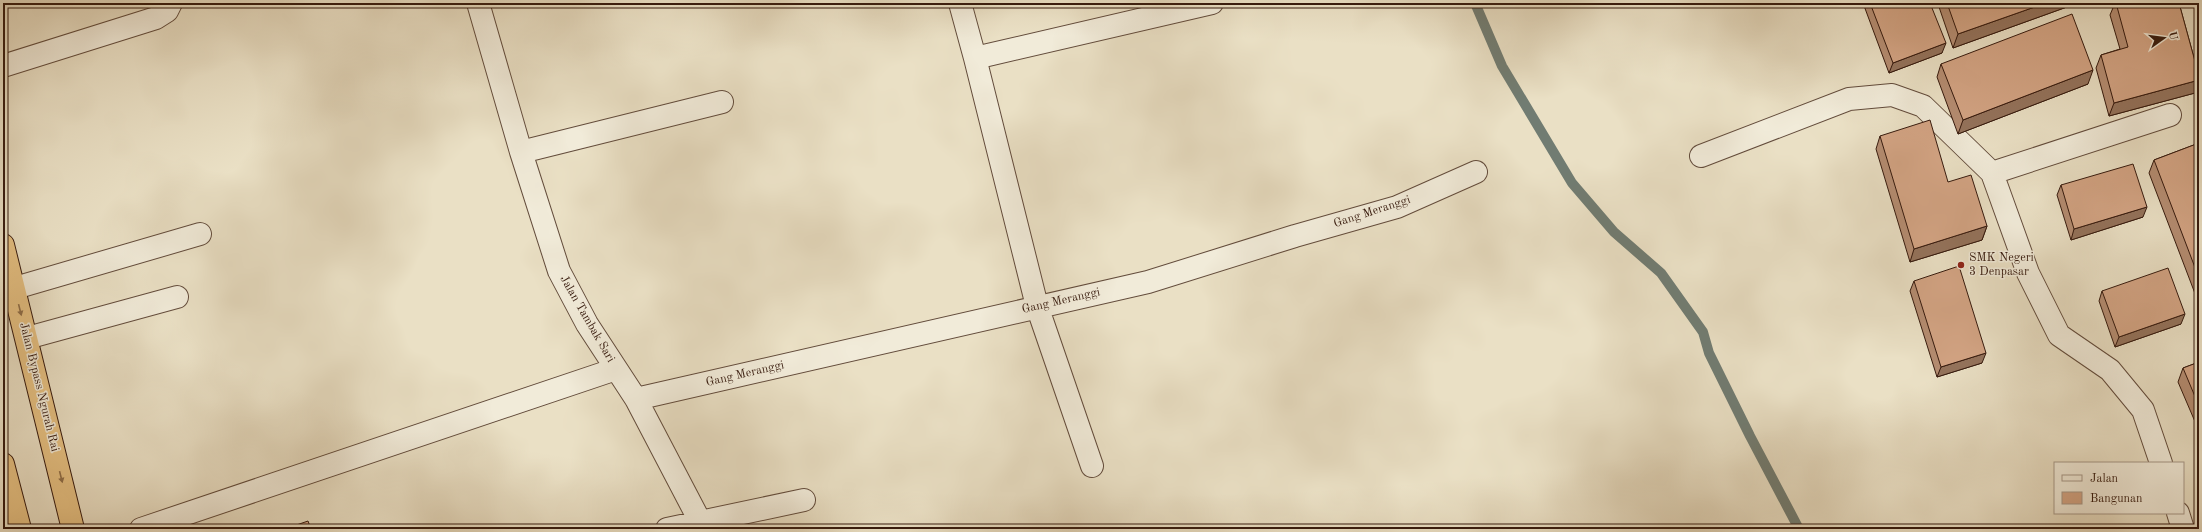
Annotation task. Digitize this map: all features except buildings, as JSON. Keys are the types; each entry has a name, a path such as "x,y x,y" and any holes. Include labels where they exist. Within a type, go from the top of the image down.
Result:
{"highway":[{"name":"Jalan Bypass Ngurah Rai","path":"3,245 15,288 73,529"},
{"path":"4,470 20,529"}],"street":[{"path":"3,66 156,18 167,11 171,3"},
{"name":"Jalan Tambak Sari","path":"478,3 521,152 559,271 587,324 636,399 702,525"},
{"path":"960,3 1037,306 1092,466"},
{"path":"975,58 1212,3"},
{"path":"1701,156 1849,99 1892,95 1923,106 1992,173 2028,273 2059,335 2110,370 2143,410 2161,462"},
{"path":"521,152 722,102"},
{"path":"1992,173 2170,115"},
{"name":"Gang Meranggi","path":"636,399 1037,306 1148,282 1295,236 1397,207 1476,172"},
{"path":"15,288 200,234"},
{"path":"27,338 177,297"},
{"path":"142,529 616,369"},
{"path":"667,529 702,525 804,500"},
{"path":"2178,514 2183,529"}],"waterway":[{"path":"1475,3 1502,66 1572,183 1614,232 1661,273 1703,332 1709,353 1750,436 1799,529"}],"place":[{"name":"SMK Negeri 3 Denpasar","path":"1961,265"}]}
